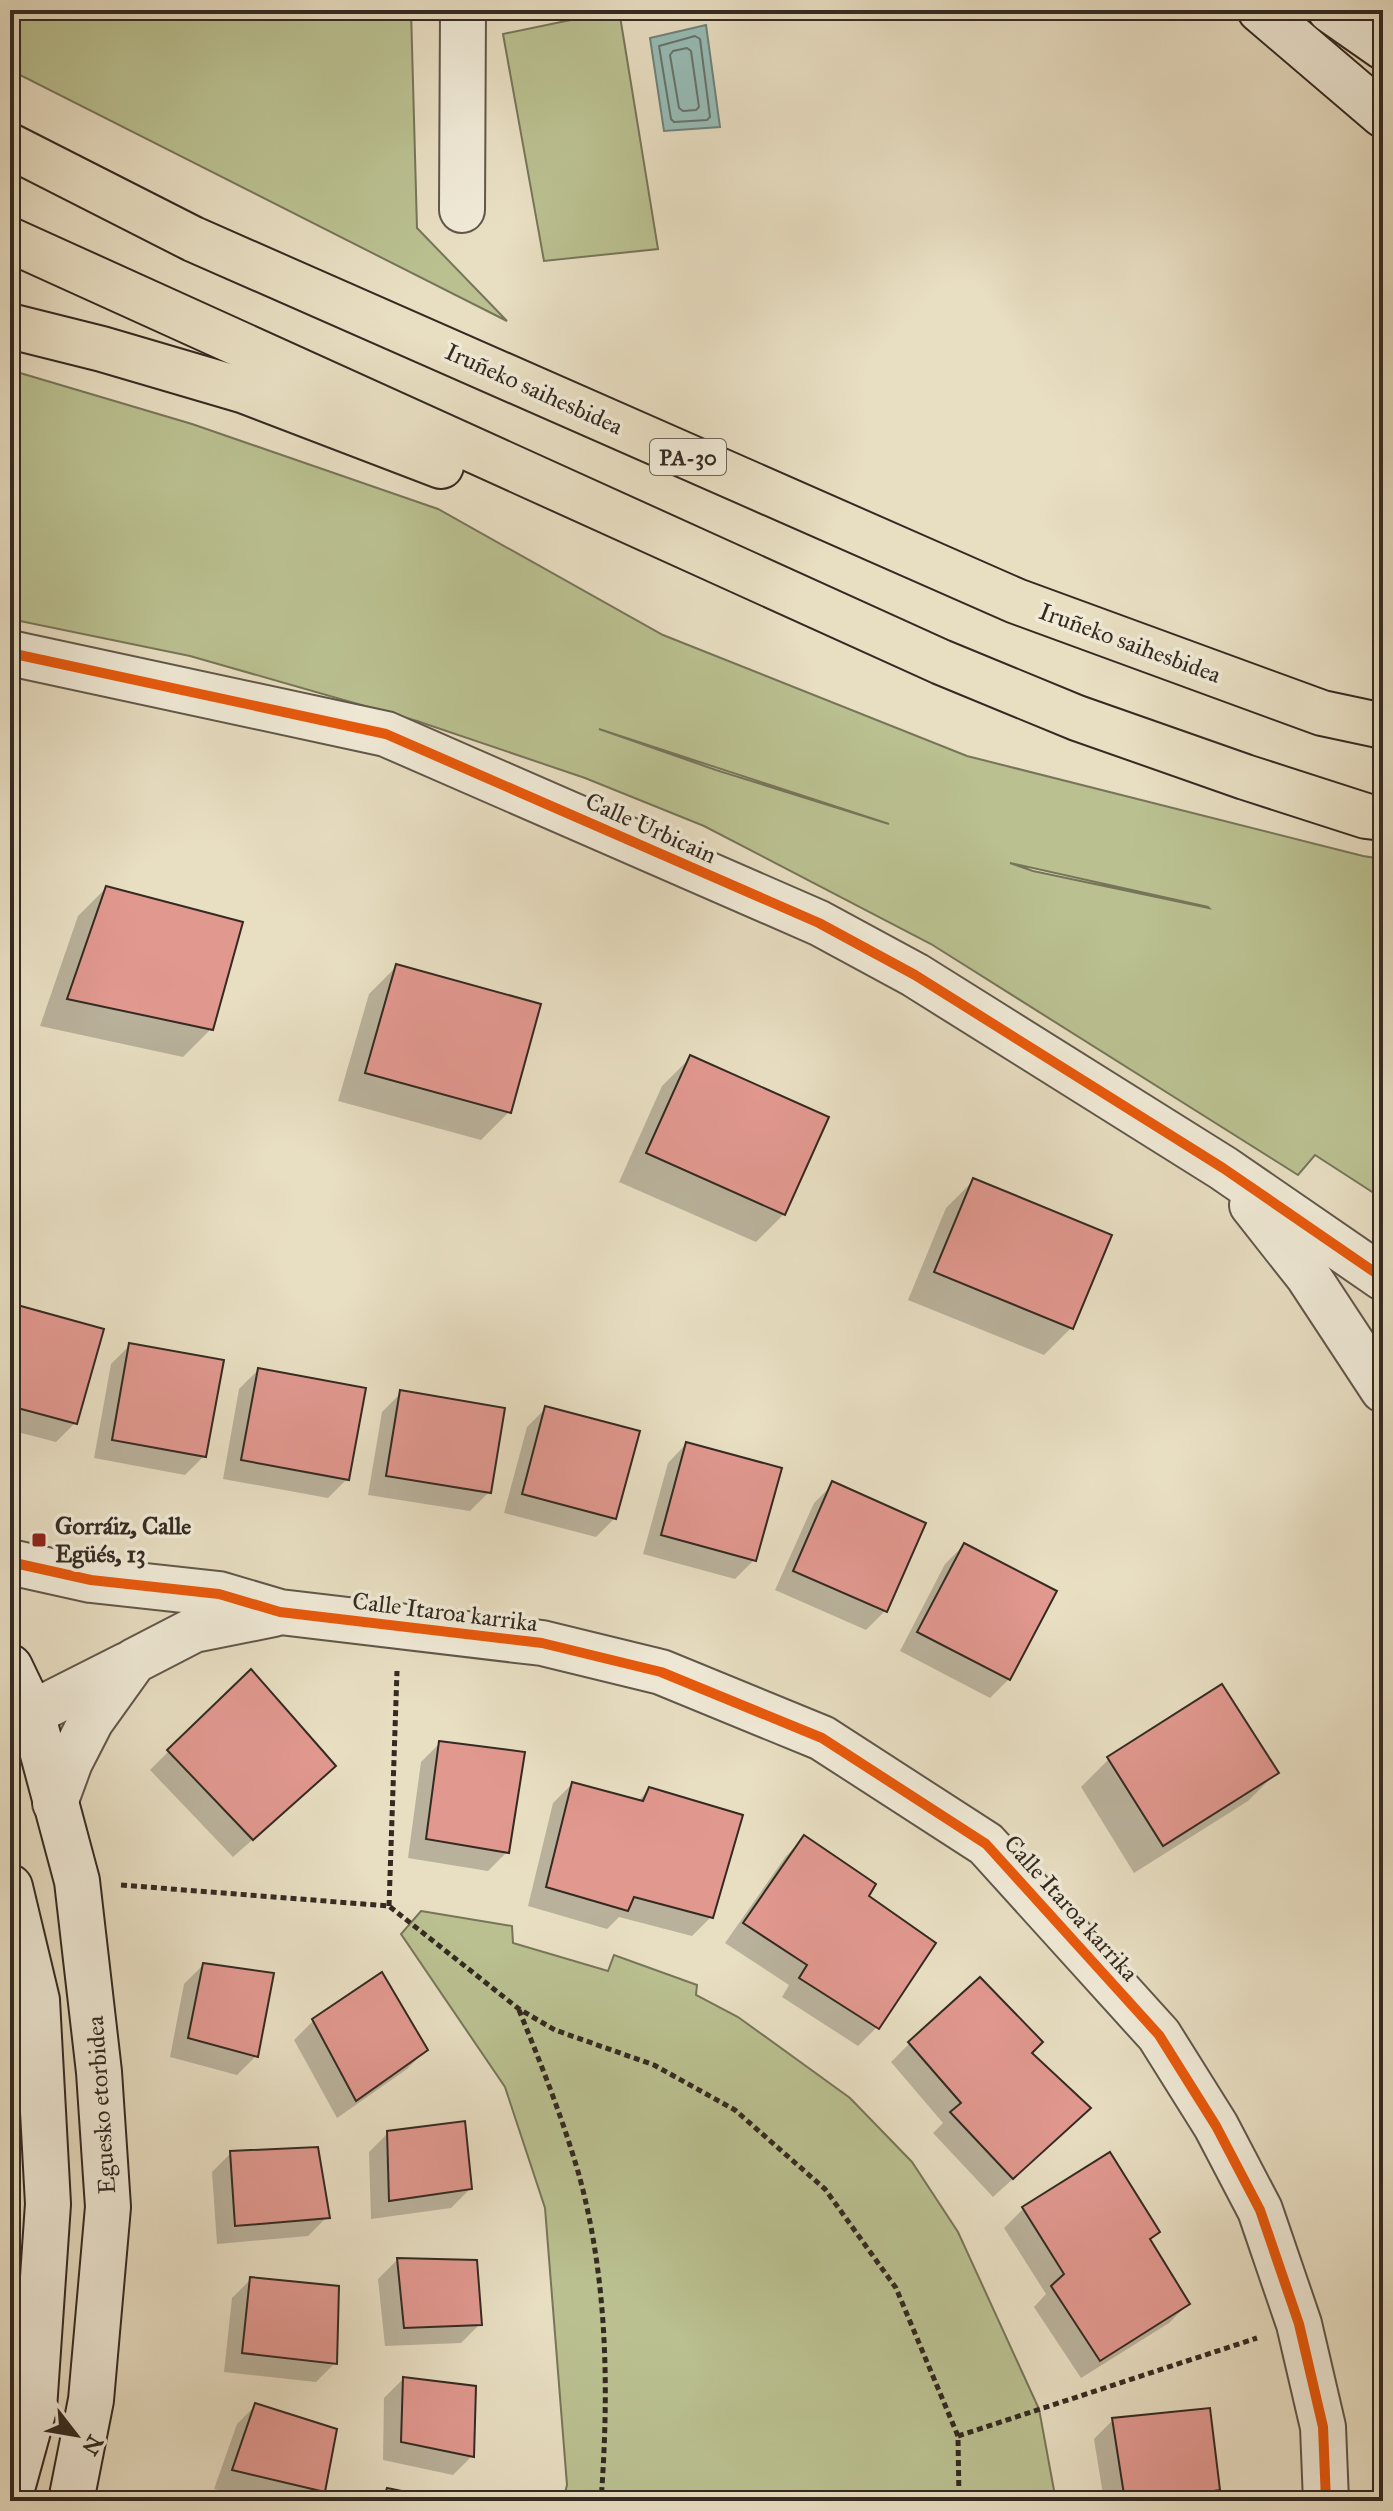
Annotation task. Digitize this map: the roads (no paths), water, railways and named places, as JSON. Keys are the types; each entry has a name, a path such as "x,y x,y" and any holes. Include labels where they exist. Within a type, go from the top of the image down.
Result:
{"highway":[{"name":"Iruñeko saihesbidea","path":"10,146 193,239 1016,601 1322,713 1383,726"},
{"path":"10,240 941,662 1105,728 1245,777 1366,816 1383,818"},
{"path":"10,326 245,391 436,464 706,590 772,615 941,662"}],"street":[{"path":"462,210 463,10"},
{"path":"1260,10 1383,115"},
{"path":"1330,10 1383,47"},
{"name":"Calle Urbicain","path":"10,653 386,734 819,923 915,975 1223,1168 1383,1278"},
{"path":"1223,1168 1308,1276 1383,1390"},
{"name":"Calle Itaroa karrika","path":"10,1562 91,1580 219,1594 280,1612 542,1643 661,1672 822,1738 986,1844 1159,2035 1216,2126 1260,2210 1299,2324 1323,2427 1326,2501"},
{"name":"Calle Itaroa karrika","path":"10,1591 91,1580"},
{"name":"Calle Itaroa karrika","path":"21,1717 194,1630 280,1612"},
{"name":"Calle Itaroa karrika","path":"55,1803 70,1762 91,1721 134,1661"},
{"name":"Eguesko etorbidea","path":"10,1667 21,1717 55,1803 77,1881 96,2025 108,2207 91,2400 71,2501"},
{"path":"10,1887 37,2000 48,2204 34,2409 10,2496"}],"water":[{"path":"706,25 720,127 664,131 650,38"}],"place":[{"name":"Gorráiz, Calle Egüés, 13","path":"39,1540"}]}
